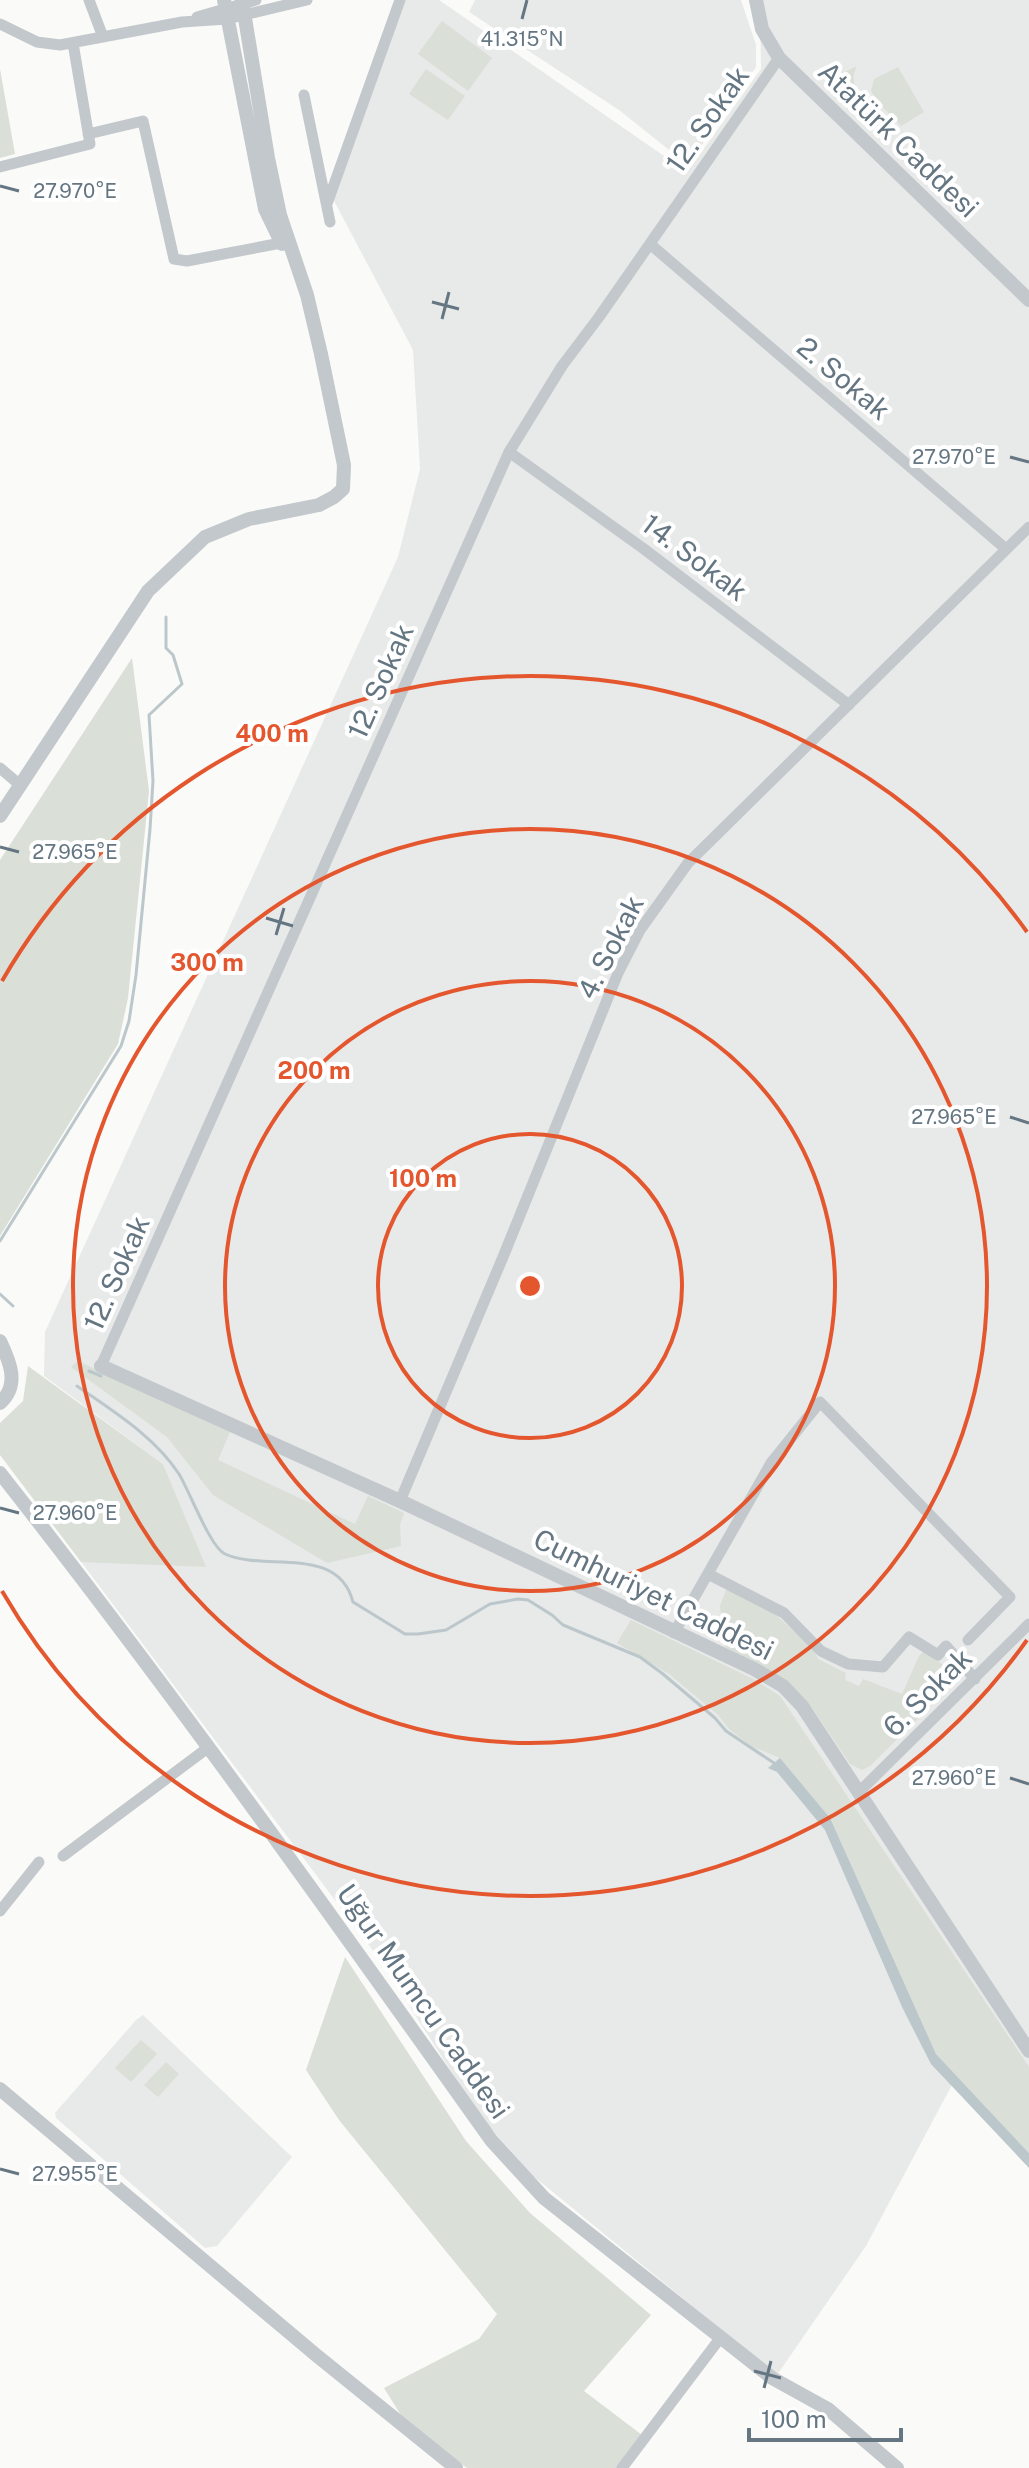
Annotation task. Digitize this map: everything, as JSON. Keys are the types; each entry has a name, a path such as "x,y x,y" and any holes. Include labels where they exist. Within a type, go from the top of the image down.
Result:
{"street":[{"path":"89,0 103,37"},
{"path":"0,24 45,44 73,43 182,22 246,5 307,0"},
{"path":"327,204 400,0"},
{"name":"Atatürk Caddesi","path":"756,0 762,29 779,58 1029,300"},
{"path":"0,816 148,591 205,537 249,519 319,505 343,489 344,465 307,295 280,215 246,5"},
{"path":"225,9 265,209 307,295"},
{"path":"73,43 89,139"},
{"name":"12. Sokak","path":"101,1366 509,452 562,366 779,58"},
{"path":"304,95 330,222"},
{"path":"0,167 143,121 174,259 187,261 281,243"},
{"name":"2. Sokak","path":"650,244 1006,549"},
{"name":"14. Sokak","path":"509,452 644,549 849,705"},
{"name":"4. Sokak","path":"400,1501 630,947 688,863 1029,527"},
{"path":"0,768 20,785"},
{"path":"0,1341 9,1360 13,1380 8,1396 0,1403"},
{"name":"Cumhuriyet Caddesi","path":"101,1366 400,1501 754,1669 792,1694 1029,2051"},
{"path":"674,1633 771,1463 820,1402 1010,1597 968,1640"},
{"name":"Uğur Mumcu Caddesi","path":"0,1473 209,1747 491,2140 544,2198 772,2378 828,2409 897,2468"},
{"path":"708,1574 784,1613 821,1651 848,1664 883,1667 909,1637 938,1655 946,1646 975,1679"},
{"name":"6. Sokak","path":"858,1793 1029,1624"},
{"path":"63,1856 209,1747"},
{"path":"0,1911 39,1862"},
{"path":"0,2089 316,2355 456,2468"},
{"path":"622,2468 721,2337"}],"shaded area":[{"path":"405,0 439,0 687,172 761,69 760,0 1029,0 1029,2096 961,2068 866,2246 777,2375 532,2175 479,2115 380,1960 79,1559 205,1567 163,1464 44,1376 45,1332 398,557 420,469 413,350 333,199"},
{"path":"475,0 741,0 756,45 756,67 688,165 619,110 469,12"},
{"path":"442,21 492,58 468,91 418,54"},
{"path":"857,66 854,84 863,101 892,131 886,136 831,79"},
{"path":"898,67 924,112 901,126 871,91 874,79"},
{"path":"0,69 15,154 0,158"},
{"path":"426,69 465,96 448,120 409,94"},
{"path":"132,658 149,791 128,998 118,1044 0,1236 0,860"},
{"path":"78,1361 230,1432 218,1460 355,1524 368,1496 404,1513 400,1525 401,1546 327,1563 213,1495 167,1437 71,1367"},
{"path":"28,1366 163,1464 206,1567 81,1562 0,1455 0,1423 23,1401"},
{"path":"729,1588 772,1612 812,1646 818,1659 846,1673 845,1680 859,1686 863,1679 902,1694 924,1651 960,1677 870,1766 862,1770 850,1764 812,1708 788,1682 725,1647 720,1606"},
{"path":"631,1620 755,1680 780,1696 1029,2067 1029,2153 936,2054 830,1818 780,1758 751,1746 669,1674 617,1643"},
{"path":"780,1758 830,1818 936,2054 1029,2153 1029,2168 931,2064 903,2009 825,1830 777,1772 768,1768"},
{"path":"345,1957 466,2141 530,2213 651,2315 584,2391 642,2435 617,2468 467,2468 404,2420 384,2388 479,2339 497,2314 339,2120 306,2070"},
{"path":"143,2015 292,2157 217,2246 205,2248 56,2118 55,2113"},
{"path":"141,2040 157,2054 131,2082 115,2068"},
{"path":"166,2062 179,2074 158,2097 144,2085"}],"waterway":[{"path":"0,1241 121,1046 129,1021 150,829 153,781 149,715 182,684 173,655 166,648 166,617"},
{"path":"0,1294 13,1306"},
{"path":"89,1371 101,1376"},
{"path":"77,1386 132,1426 169,1460 213,1541 225,1554 241,1559 316,1566 332,1573 345,1584 353,1602 405,1634 446,1630 490,1604 528,1600 563,1625 640,1657 715,1718 726,1731 777,1765"}]}
